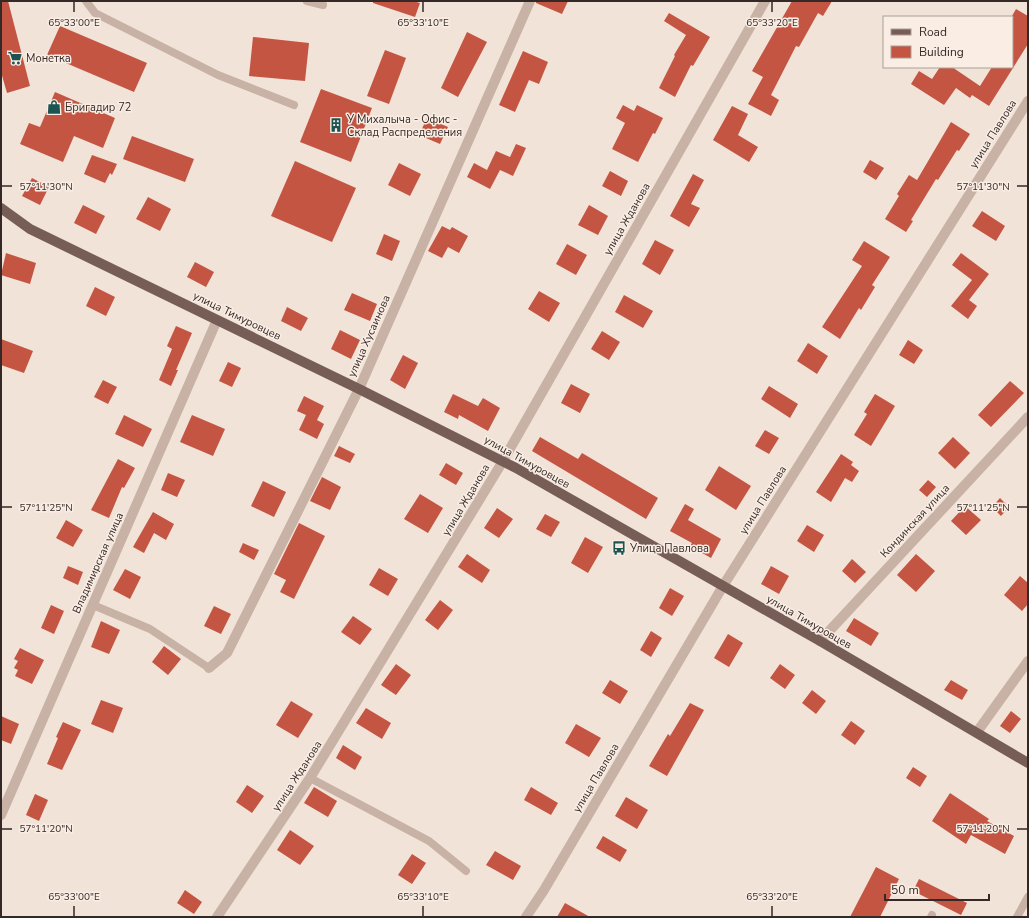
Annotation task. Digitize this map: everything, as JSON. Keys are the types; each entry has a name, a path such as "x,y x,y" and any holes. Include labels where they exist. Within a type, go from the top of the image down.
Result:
{"main road":[{"name":"улица Тимуровцев","path":"1,208 30,229 359,389 503,461 820,641 1028,763"}],"street":[{"name":"улица Хусаинова","path":"209,668 227,653 359,389 530,1"},
{"name":"улица Жданова","path":"217,917 310,778 503,461 765,1"},
{"name":"улица Павлова","path":"526,917 548,884 723,586 1028,101"},
{"name":"Владимирская улица","path":"1,815 217,320"},
{"name":"Кондинская улица","path":"820,641 1028,417"},
{"path":"977,732 1028,660"}],"lane":[{"path":"86,1 95,13 198,65 218,75 294,105"},
{"path":"307,1 323,5"},
{"path":"93,605 150,629 209,668"},
{"path":"310,778 429,841 466,871"},
{"path":"1017,917 1028,897"}],"building":[{"path":"1,1 8,1 30,86 7,93 1,72"},
{"path":"373,1 413,1 420,3 415,17 373,3"},
{"path":"536,1 568,1 562,14 536,3"},
{"path":"792,1 832,1 823,16 818,13 799,47 796,46 771,95 779,100 771,116 748,104 763,77 752,71"},
{"path":"1016,9 1028,16 1028,44 1013,68 1013,16"},
{"path":"669,13 710,37 693,66 691,65 675,97 659,88 675,56 674,55 686,35 664,21"},
{"path":"60,26 147,63 134,92 47,55"},
{"path":"467,32 487,42 458,97 441,88"},
{"path":"253,37 309,43 305,81 249,76"},
{"path":"385,50 406,58 389,104 367,96"},
{"path":"523,51 548,62 539,84 529,80 515,112 499,105"},
{"path":"939,68 953,68 980,86 991,68 1013,68 989,106 972,95 970,98 956,88 944,105 911,84 919,71 932,79"},
{"name":"У Михалыча - Офис - Склад Распределения","path":"321,89 372,108 351,162 300,142"},
{"path":"55,92 115,118 103,148 74,136 63,162 20,144 29,123 40,127"},
{"path":"623,105 634,111 637,105 663,118 655,134 653,133 638,162 612,149 625,123 616,118"},
{"path":"732,106 748,114 738,135 758,147 749,162 713,140"},
{"path":"427,118 448,127 440,144 419,135"},
{"path":"951,122 970,134 959,151 957,150 938,180 936,179 911,220 913,221 906,232 885,219 899,196 897,194 909,175 917,180"},
{"path":"132,136 194,159 185,182 123,159"},
{"path":"516,144 526,148 513,176 500,170 490,189 467,177 474,163 487,170 496,151 510,157"},
{"path":"92,155 117,164 112,175 110,173 105,183 84,174"},
{"path":"870,160 884,168 876,180 863,172"},
{"path":"295,161 356,188 332,242 271,216"},
{"path":"399,163 421,174 410,196 388,185"},
{"path":"610,171 628,181 621,196 602,186"},
{"path":"693,174 704,180 691,204 700,208 689,227 670,216"},
{"path":"32,178 49,187 40,205 22,196"},
{"path":"148,197 171,209 160,231 136,219"},
{"path":"83,205 105,216 96,234 74,223"},
{"path":"589,205 608,216 598,235 578,225"},
{"path":"982,211 1005,226 996,241 972,226"},
{"path":"442,226 450,230 452,227 468,236 459,253 448,247 442,258 428,251"},
{"path":"384,234 400,241 392,261 376,254"},
{"path":"655,240 674,250 660,275 642,264"},
{"path":"864,241 890,257 872,285 875,287 861,310 859,308 840,339 822,327 862,266 852,260"},
{"path":"567,244 587,255 576,275 556,264"},
{"path":"6,253 36,263 30,284 1,275"},
{"path":"961,253 989,274 969,300 977,306 968,319 951,306 972,280 952,265"},
{"path":"195,262 214,272 206,287 187,277"},
{"path":"95,287 115,297 106,316 86,306"},
{"path":"539,291 560,303 549,322 528,309"},
{"path":"352,293 377,304 370,321 344,310"},
{"path":"624,295 653,311 643,328 615,312"},
{"path":"287,307 308,318 301,331 281,321"},
{"path":"176,326 192,333 176,370 178,370 171,386 159,380 172,349 167,346"},
{"path":"340,330 360,340 351,359 331,349"},
{"path":"602,331 620,342 609,360 591,349"},
{"path":"1,339 33,351 24,373 1,365"},
{"path":"908,340 923,350 914,364 899,355"},
{"path":"808,343 828,356 817,374 797,361"},
{"path":"403,355 418,363 405,389 390,380"},
{"path":"228,362 241,368 232,387 219,381"},
{"path":"103,380 117,387 108,404 94,397"},
{"path":"1010,381 1024,393 991,427 978,415"},
{"path":"571,384 590,394 580,413 561,403"},
{"path":"769,386 798,404 790,418 761,399"},
{"path":"453,394 478,406 483,398 500,408 488,431 459,415 458,419 444,412"},
{"path":"875,394 895,406 871,446 854,435 867,414 864,412"},
{"path":"304,396 324,406 317,420 324,424 317,439 299,430 306,415 297,411"},
{"path":"124,415 152,429 143,447 115,434"},
{"path":"192,415 225,429 213,456 180,442"},
{"path":"765,430 779,438 769,454 755,446"},
{"path":"540,437 578,459 582,453 658,498 646,519 532,451"},
{"path":"953,437 970,453 955,469 938,453"},
{"path":"339,446 355,454 350,463 334,456"},
{"path":"841,454 853,462 851,465 859,471 852,482 845,478 831,502 816,492"},
{"path":"118,459 135,468 124,488 122,487 109,518 91,510"},
{"path":"446,463 463,473 456,485 439,475"},
{"path":"719,466 751,486 736,510 705,490"},
{"path":"168,473 185,480 177,497 161,490"},
{"path":"322,477 341,487 330,510 310,501"},
{"path":"928,480 936,487 927,497 919,490"},
{"path":"263,481 286,492 274,517 251,506"},
{"path":"420,494 443,508 428,533 404,519"},
{"path":"1000,498 1009,507 1001,516 992,507"},
{"path":"685,504 694,509 688,520 721,539 711,558 690,546 692,543 670,531"},
{"path":"965,506 981,520 966,535 951,521"},
{"path":"497,508 513,519 499,538 484,528"},
{"path":"153,512 174,524 166,540 154,533 144,553 133,547"},
{"path":"545,514 560,522 551,537 536,529"},
{"path":"66,520 83,530 73,547 56,538"},
{"path":"299,523 325,536 294,599 280,592 286,580 274,574"},
{"path":"807,525 824,535 814,552 797,541"},
{"path":"585,537 603,547 588,573 571,563"},
{"path":"243,543 259,550 254,560 239,552"},
{"path":"467,554 490,570 482,583 458,567"},
{"path":"916,554 935,571 916,592 897,575"},
{"path":"852,559 866,572 855,583 842,571"},
{"path":"68,566 83,572 78,585 63,578"},
{"path":"771,566 789,576 779,594 761,584"},
{"path":"379,568 398,579 388,596 369,585"},
{"path":"125,569 141,577 130,599 113,590"},
{"path":"1020,576 1028,583 1028,604 1022,611 1004,595"},
{"path":"670,588 684,596 672,616 659,608"},
{"path":"440,600 453,610 438,630 425,620"},
{"path":"51,605 64,611 54,634 41,628"},
{"path":"214,606 231,614 221,634 204,626"},
{"path":"353,616 372,629 360,645 341,632"},
{"path":"854,618 879,633 871,646 846,631"},
{"path":"101,621 120,630 109,654 91,647"},
{"path":"651,631 662,638 651,657 640,650"},
{"path":"728,634 743,643 729,667 714,658"},
{"path":"164,646 181,659 168,675 152,662"},
{"path":"20,648 44,660 32,684 15,676 18,670 14,668 18,661 14,659"},
{"path":"396,664 411,675 396,695 381,685"},
{"path":"780,664 795,675 785,689 770,678"},
{"path":"610,680 628,691 620,704 602,693"},
{"path":"951,680 968,690 962,700 944,690"},
{"path":"812,690 826,701 816,714 802,703"},
{"path":"101,700 123,708 113,733 91,724"},
{"path":"291,701 313,714 298,738 276,725"},
{"path":"690,703 704,710 667,776 649,766 668,734 670,736"},
{"path":"366,708 391,723 382,739 356,723"},
{"path":"1011,711 1021,719 1010,733 1000,726"},
{"path":"1,716 19,724 11,744 1,740"},
{"path":"851,721 865,731 855,745 841,735"},
{"path":"63,722 81,730 62,770 47,764 58,738 56,737"},
{"path":"576,724 601,738 589,757 565,743"},
{"path":"343,745 362,757 355,770 336,758"},
{"path":"913,767 927,776 920,787 906,778"},
{"path":"247,785 264,796 252,813 236,802"},
{"path":"314,787 337,801 328,817 304,803"},
{"path":"531,787 558,803 551,815 524,800"},
{"path":"950,793 989,819 987,821 1014,836 1005,854 971,835 966,844 932,821"},
{"path":"35,794 48,800 39,821 26,815"},
{"path":"626,797 648,810 637,829 615,816"},
{"path":"290,830 314,846 300,865 277,850"},
{"path":"603,836 627,850 620,862 596,848"},
{"path":"495,851 521,866 513,880 486,865"},
{"path":"412,854 426,863 412,884 398,875"},
{"path":"876,867 899,879 880,917 850,917"},
{"path":"919,879 967,903 961,915 913,891"},
{"path":"185,890 202,902 194,914 177,903"},
{"path":"565,903 590,917 557,917"}],"place":[{"name":"Монетка","path":"15,58"},
{"name":"Бригадир 72","path":"54,107"},
{"name":"У Михалыча - Офис - Склад Распределения","path":"336,125"},
{"name":"Улица Павлова","path":"619,548"}]}
